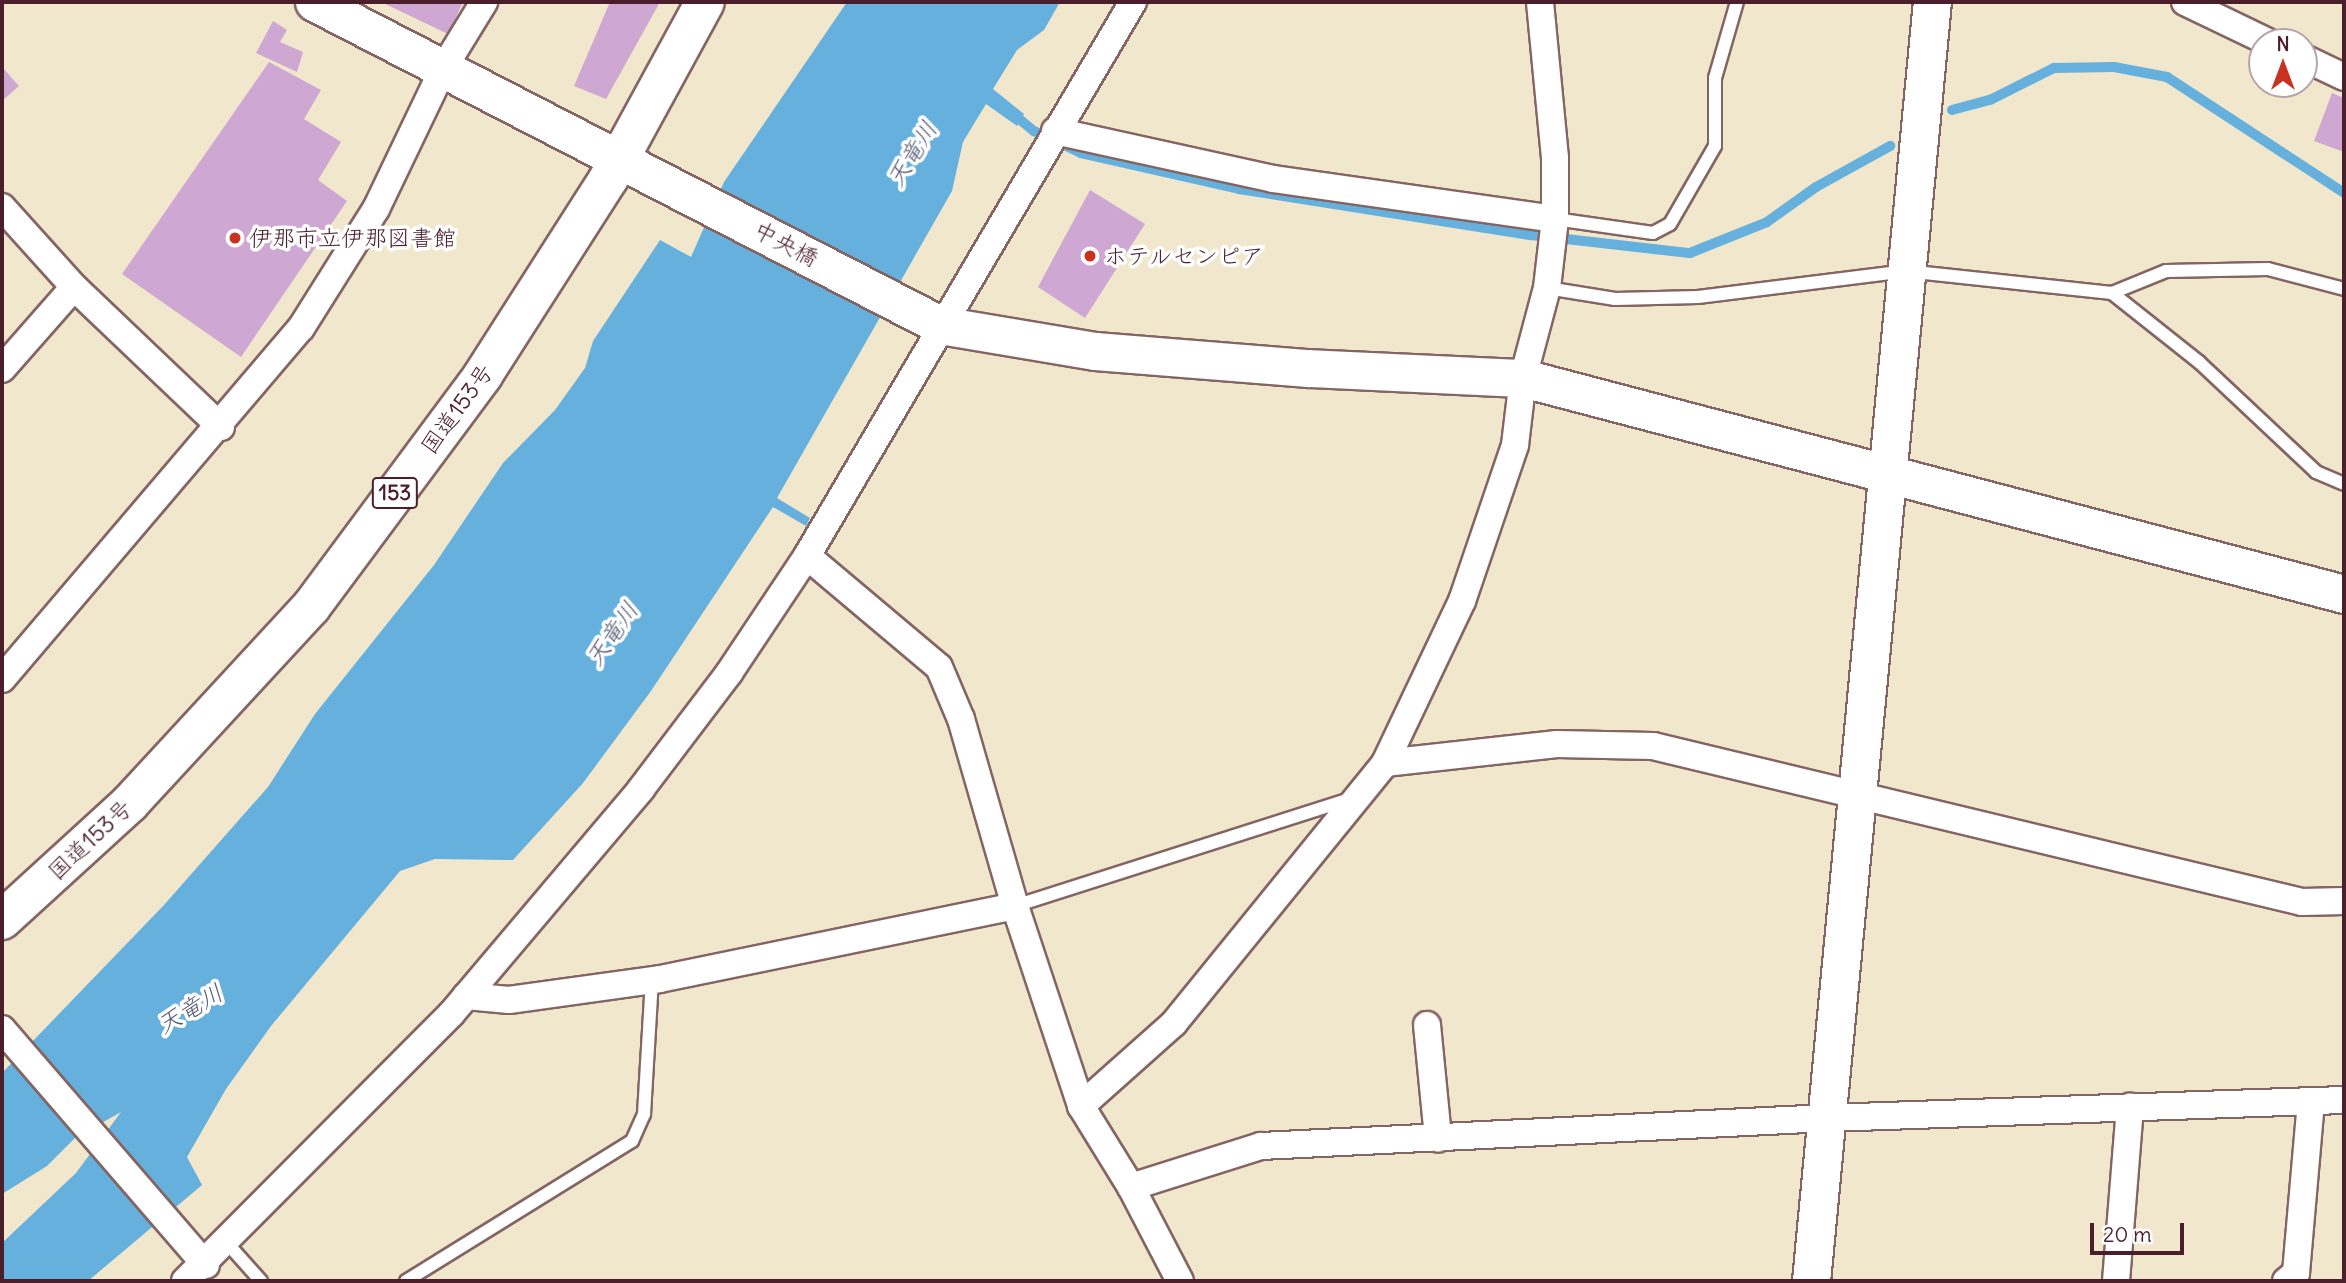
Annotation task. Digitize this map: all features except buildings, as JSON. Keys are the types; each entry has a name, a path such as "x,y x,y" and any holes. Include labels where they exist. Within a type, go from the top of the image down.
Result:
{"highway":[{"name":"国道153号","path":"2,920 130,803 311,607 483,375 631,163 705,2"}],"street":[{"name":"中央橋","path":"314,2 935,322 1108,352 1308,368 1523,378 2344,593"},
{"path":"2,680 221,426 301,328 376,209 443,69 484,2"},
{"path":"185,1281 199,1257 227,1242 466,996 641,789 729,673 807,556 935,322 1133,2"},
{"path":"1081,1106 1174,1023 1385,763 1482,551 1515,445 1523,378 1547,288 1555,219 1555,158 1540,2"},
{"path":"1811,1281 1932,2"},
{"path":"2185,2 2248,32"},
{"path":"2318,65 2344,77"},
{"path":"1055,131 1273,179 1555,219"},
{"path":"8,222 221,426"},
{"path":"2,369 74,287"},
{"path":"807,556 939,667 961,719 1014,906 1081,1106 1131,1186 1180,1281"},
{"path":"1385,763 1557,744 1653,746 2302,902 2344,901"},
{"path":"466,996 509,1000 652,980 1014,906"},
{"path":"1427,1025 1438,1138"},
{"path":"2,1029 199,1257"},
{"path":"1131,1186 1261,1146 1828,1118 2344,1100"},
{"path":"2286,1281 2296,1273 2311,1102"},
{"path":"2116,1281 2130,1107"}],"lane":[{"path":"1555,219 1653,233 1670,224 1715,146 1715,78 1737,2"},
{"path":"1547,288 1615,299 1698,297 1906,271 2112,293 2166,271 2268,269 2344,289"},
{"path":"2112,293 2199,362 2316,472 2344,484"},
{"path":"1014,906 1357,796"},
{"path":"406,1281 632,1141 644,1114 652,980"},
{"path":"227,1242 261,1281"}],"water":[{"name":"天竜川","path":"847,2 1060,2 1044,30 1017,50 993,89 1024,114 1017,126 986,104 963,142 952,191 777,498 810,518 806,526 773,507 651,691 583,783 513,860 435,859 400,871 271,1026 226,1089 187,1157 202,1185 88,1281 2,1281 2,1243 76,1173 121,1112 75,1138 47,1166 2,1194 2,1073 164,905 268,787 315,714 434,565 503,463 555,410 585,368 593,341 660,240 691,257 724,182"}],"waterway":[{"path":"1952,110 1990,100 2054,68 2114,67 2167,77 2344,193"},
{"path":"1011,112 1034,131 1081,153 1239,189 1531,235 1690,253 1767,222 1816,187 1890,146"}],"place":[{"name":"伊那市立伊那図書館","path":"235,238"},
{"name":"ホテルセンピア","path":"1090,256"}]}
